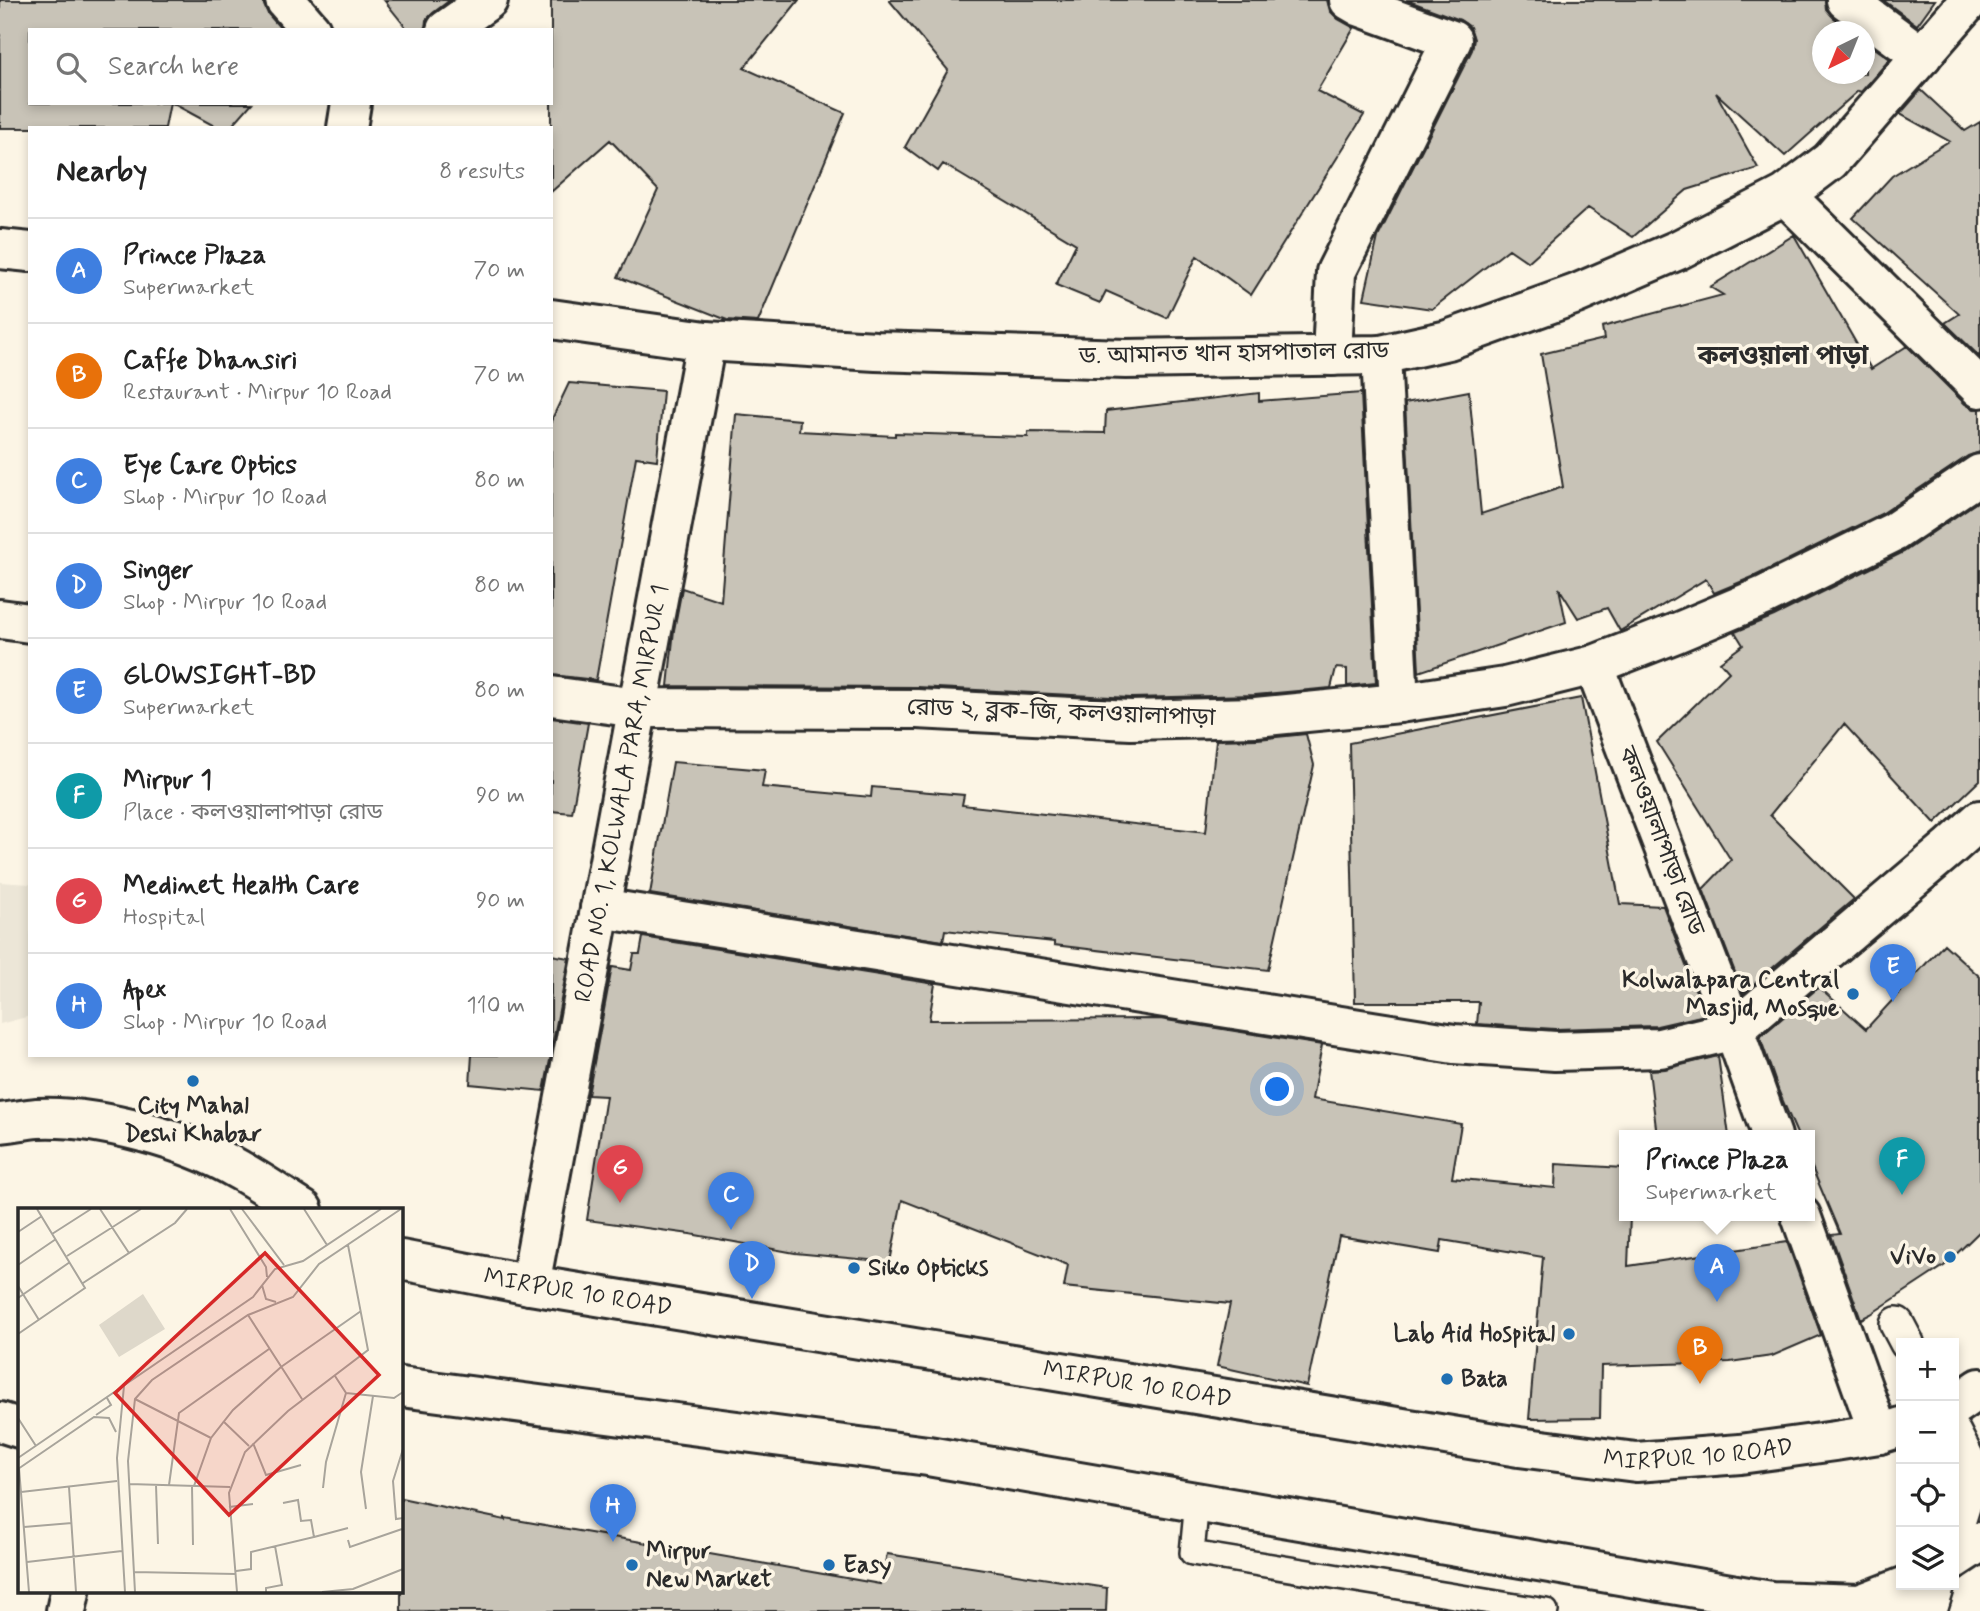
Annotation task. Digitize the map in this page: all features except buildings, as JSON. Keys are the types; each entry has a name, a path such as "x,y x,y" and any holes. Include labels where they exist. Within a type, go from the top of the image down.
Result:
{"street":[{"path":"285,0 309,28"},
{"path":"449,28 488,0"},
{"path":"1332,356 1336,272 1452,40 1361,7 1349,0"},
{"path":"1846,0 1922,56"},
{"name":"ড. আমানত খান হাসপাতাল রোড","path":"553,319 706,341 876,351 1126,359 1381,355 1448,340 1576,294 1678,250 1785,195 1830,161 1970,0"},
{"path":"346,126 351,105"},
{"path":"1785,195 1980,388"},
{"path":"0,249 28,253"},
{"name":"ROAD NO. 1, KOLWALA PARA, MIRPUR 1","path":"530,1286 706,341"},
{"path":"1381,355 1399,703"},
{"name":"রোড ২, ব্লক-জি, কলওয়ালাপাড়া","path":"553,696 637,708 917,709 1131,720 1256,717 1399,703 1505,687 1594,665 1676,634 1788,584 1894,532 1980,474"},
{"path":"0,619 28,623"},
{"name":"কলওয়ালাপাড়া রোড","path":"1594,665 1770,1130"},
{"path":"600,908 1454,1044 1555,1051 1660,1048 1734,1030 1980,820"},
{"path":"0,1123 38,1118 95,1122 143,1132 186,1145 237,1168 283,1207"},
{"path":"1803,1221 1890,1430"},
{"name":"MIRPUR 10 ROAD","path":"402,1260 530,1286 1519,1447 1636,1462 1740,1454 1890,1430"},
{"path":"402,1387 928,1456 1771,1601 1860,1604 1917,1611"},
{"path":"1959,1403 1980,1388"},
{"path":"0,1422 18,1427"},
{"path":"1957,1527 1977,1471 1959,1441"},
{"path":"1959,1556 1980,1542"},
{"path":"1860,1604 1896,1590"},
{"path":"1930,1611 1936,1590"}],"lane":[{"path":"1197,1501 1192,1553 1546,1611"}],"shaded area":[{"path":"0,882 28,884 28,1017 0,1024"}],"place":[{"name":"Kolwalapara Central Masjid, Mosque","path":"1853,994"},
{"name":"GLOWSIGHT-BD","path":"1893,1002"},
{"name":"City Mahal Deshi Khabar","path":"193,1081"},
{"name":"Mirpur 1","path":"1902,1195"},
{"name":"Medinet Health Care","path":"620,1203"},
{"name":"Eye Care Optics","path":"731,1230"},
{"name":"ViVo","path":"1950,1257"},
{"name":"Siko Opticks","path":"854,1268"},
{"name":"Singer","path":"752,1299"},
{"name":"Prince Plaza","path":"1717,1302"},
{"name":"Lab Aid Hospital","path":"1569,1334"},
{"name":"Bata","path":"1447,1379"},
{"name":"Caffe Dhansiri","path":"1700,1384"},
{"name":"Apex","path":"613,1542"},
{"name":"Mirpur New Market","path":"632,1565"},
{"name":"Easy","path":"829,1565"}],"district":[{"name":"কলওয়ালা পাড়া","path":"1783,357"}]}
